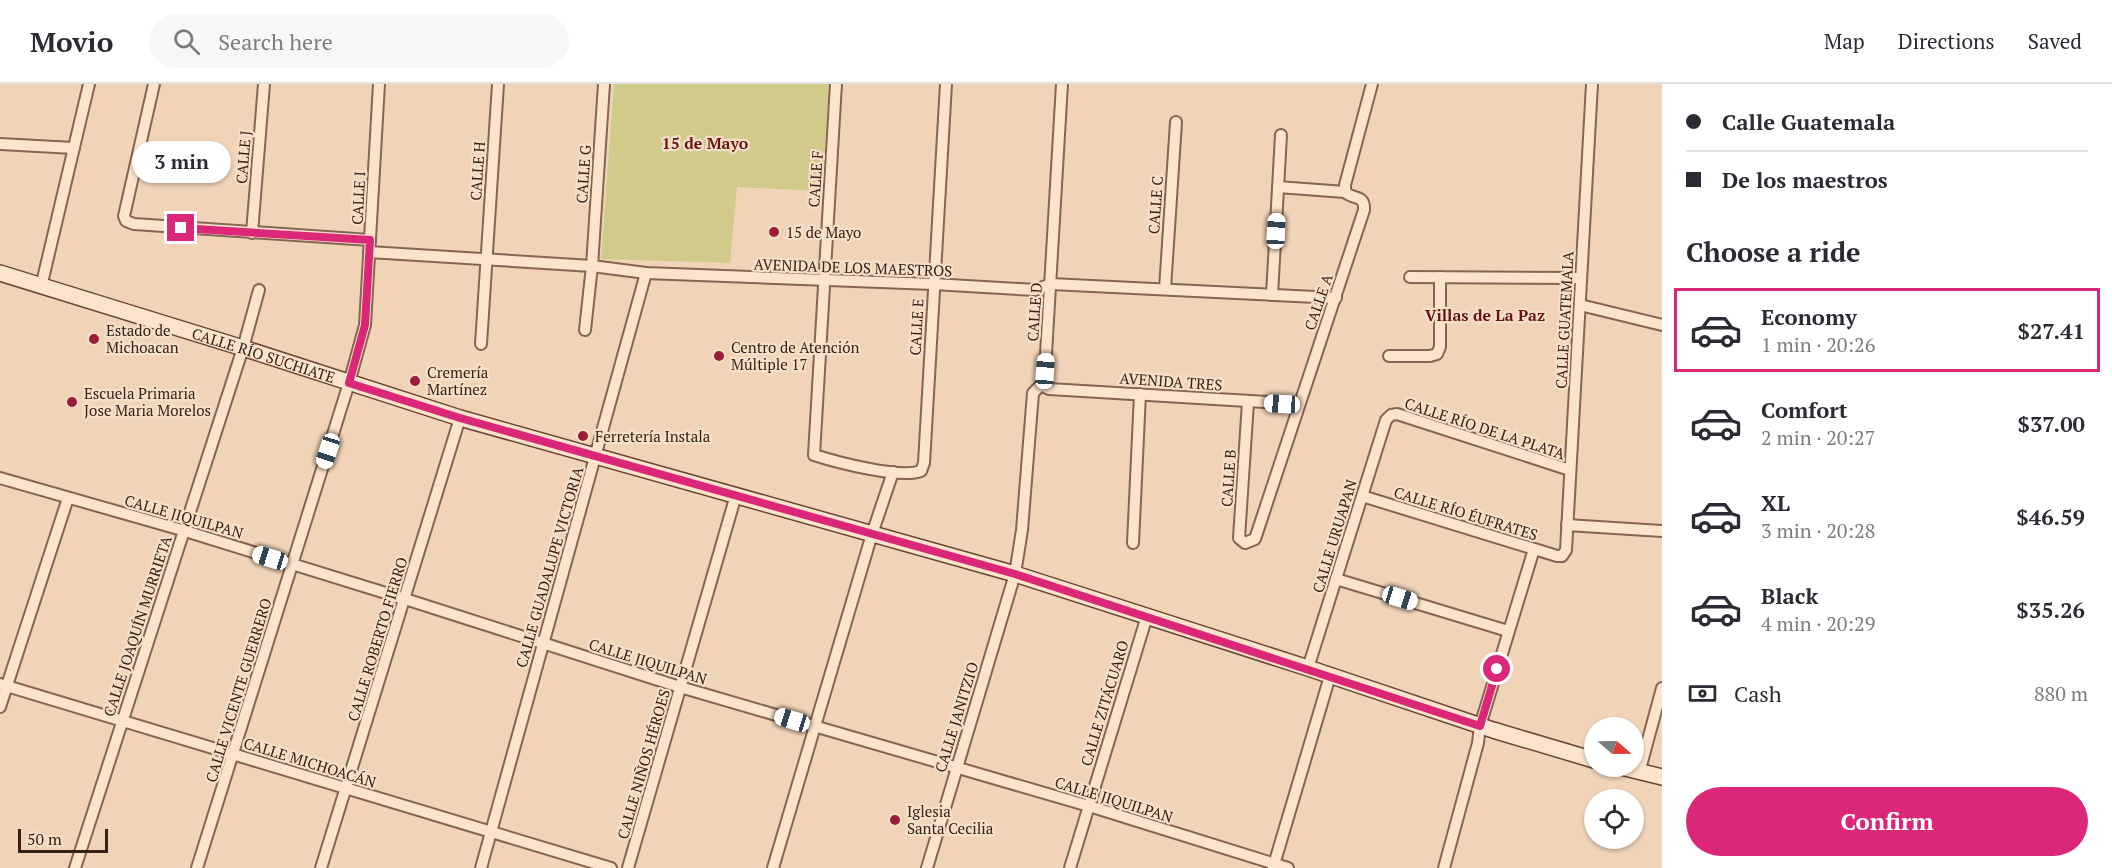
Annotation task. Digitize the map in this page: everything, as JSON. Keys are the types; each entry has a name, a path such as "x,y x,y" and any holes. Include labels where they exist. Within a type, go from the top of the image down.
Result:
{"main road":[{"name":"CALLE RÍO SUCHIATE","path":"0,273 460,418 1015,574 1480,726 1584,757"},
{"path":"1644,774 1662,777"}],"street":[{"path":"41,287 89,84"},
{"path":"154,84 124,216 126,221 134,224 370,240"},
{"name":"CALLE J","path":"252,233 264,84"},
{"name":"CALLE I","path":"349,383 365,325 379,84"},
{"name":"CALLE H","path":"481,344 498,84"},
{"name":"CALLE G","path":"585,330 592,266 604,84"},
{"name":"CALLE F","path":"814,455 836,84"},
{"name":"CALLE E","path":"814,455 835,462 915,474 921,471 924,463 946,84"},
{"name":"CALLE D","path":"1015,574 1022,530 1033,393 1041,385 1045,371 1062,84"},
{"path":"1278,187 1345,192 1372,84"},
{"name":"CALLE GUATEMALA","path":"1562,556 1566,550 1592,84"},
{"name":"CALLE C","path":"1165,289 1176,122"},
{"path":"1272,295 1281,135"},
{"path":"0,144 74,148"},
{"name":"CALLE A","path":"1255,539 1364,210 1365,204 1360,198 1345,192"},
{"name":"AVENIDA DE LOS MAESTROS","path":"369,252 592,266 646,273 1035,290 1051,284 1336,298"},
{"name":"CALLE GUADALUPE VICTORIA","path":"481,868 646,273"},
{"path":"1410,277 1581,278"},
{"path":"1389,356 1437,354 1440,347 1440,277"},
{"name":"CALLE JOAQUÍN MURRIETA","path":"75,868 243,348 259,290"},
{"path":"1580,305 1662,325"},
{"name":"CALLE VICENTE GUERRERO","path":"197,868 349,383"},
{"name":"AVENIDA TRES","path":"1041,385 1049,389 1299,404"},
{"path":"1133,543 1140,394"},
{"name":"CALLE B","path":"1248,402 1239,538 1245,543 1255,539"},
{"name":"CALLE RÍO DE LA PLATA","path":"1391,415 1397,414 1570,470"},
{"name":"CALLE URUAPAN","path":"1308,668 1386,420 1391,415"},
{"name":"CALLE ROBERTO FIERRO","path":"321,868 460,418"},
{"path":"773,868 872,534 893,472"},
{"name":"CALLE JIQUILPAN","path":"0,478 405,599 681,687 1089,806 1274,866 1288,868"},
{"name":"CALLE NIÑOS HÉROES","path":"628,868 736,495"},
{"name":"CALLE RÍO ÉUFRATES","path":"1362,496 1562,556"},
{"path":"0,707 3,685 68,498"},
{"path":"1567,525 1662,531"},
{"path":"1444,868 1478,743 1480,726 1534,549"},
{"name":"CALLE JANITZIO","path":"927,868 1015,574"},
{"path":"1336,579 1508,631"},
{"name":"CALLE ZITÁCUARO","path":"1070,868 1147,616"},
{"path":"1274,866 1330,676"},
{"name":"CALLE MICHOACÁN","path":"3,685 611,868"},
{"path":"1644,755 1662,688"}],"shaded area":[{"path":"614,84 829,84 822,191 737,187 730,263 601,259"}],"place":[{"name":"15 de Mayo","path":"774,232"},
{"name":"Estado de Michoacan","path":"94,339"},
{"name":"Centro de Atención Múltiple 17","path":"719,356"},
{"name":"Cremería Martínez","path":"415,381"},
{"name":"Escuela Primaria Jose Maria Morelos","path":"72,402"},
{"name":"Ferretería Instala","path":"583,436"},
{"name":"Iglesia Santa Cecilia","path":"895,820"}],"district":[{"name":"15 de Mayo","path":"705,143"},
{"name":"Villas de La Paz","path":"1485,315"}],"route":[{"path":"181,228 370,240 365,325 349,383 460,418 1015,574 1480,726 1497,669"}]}
